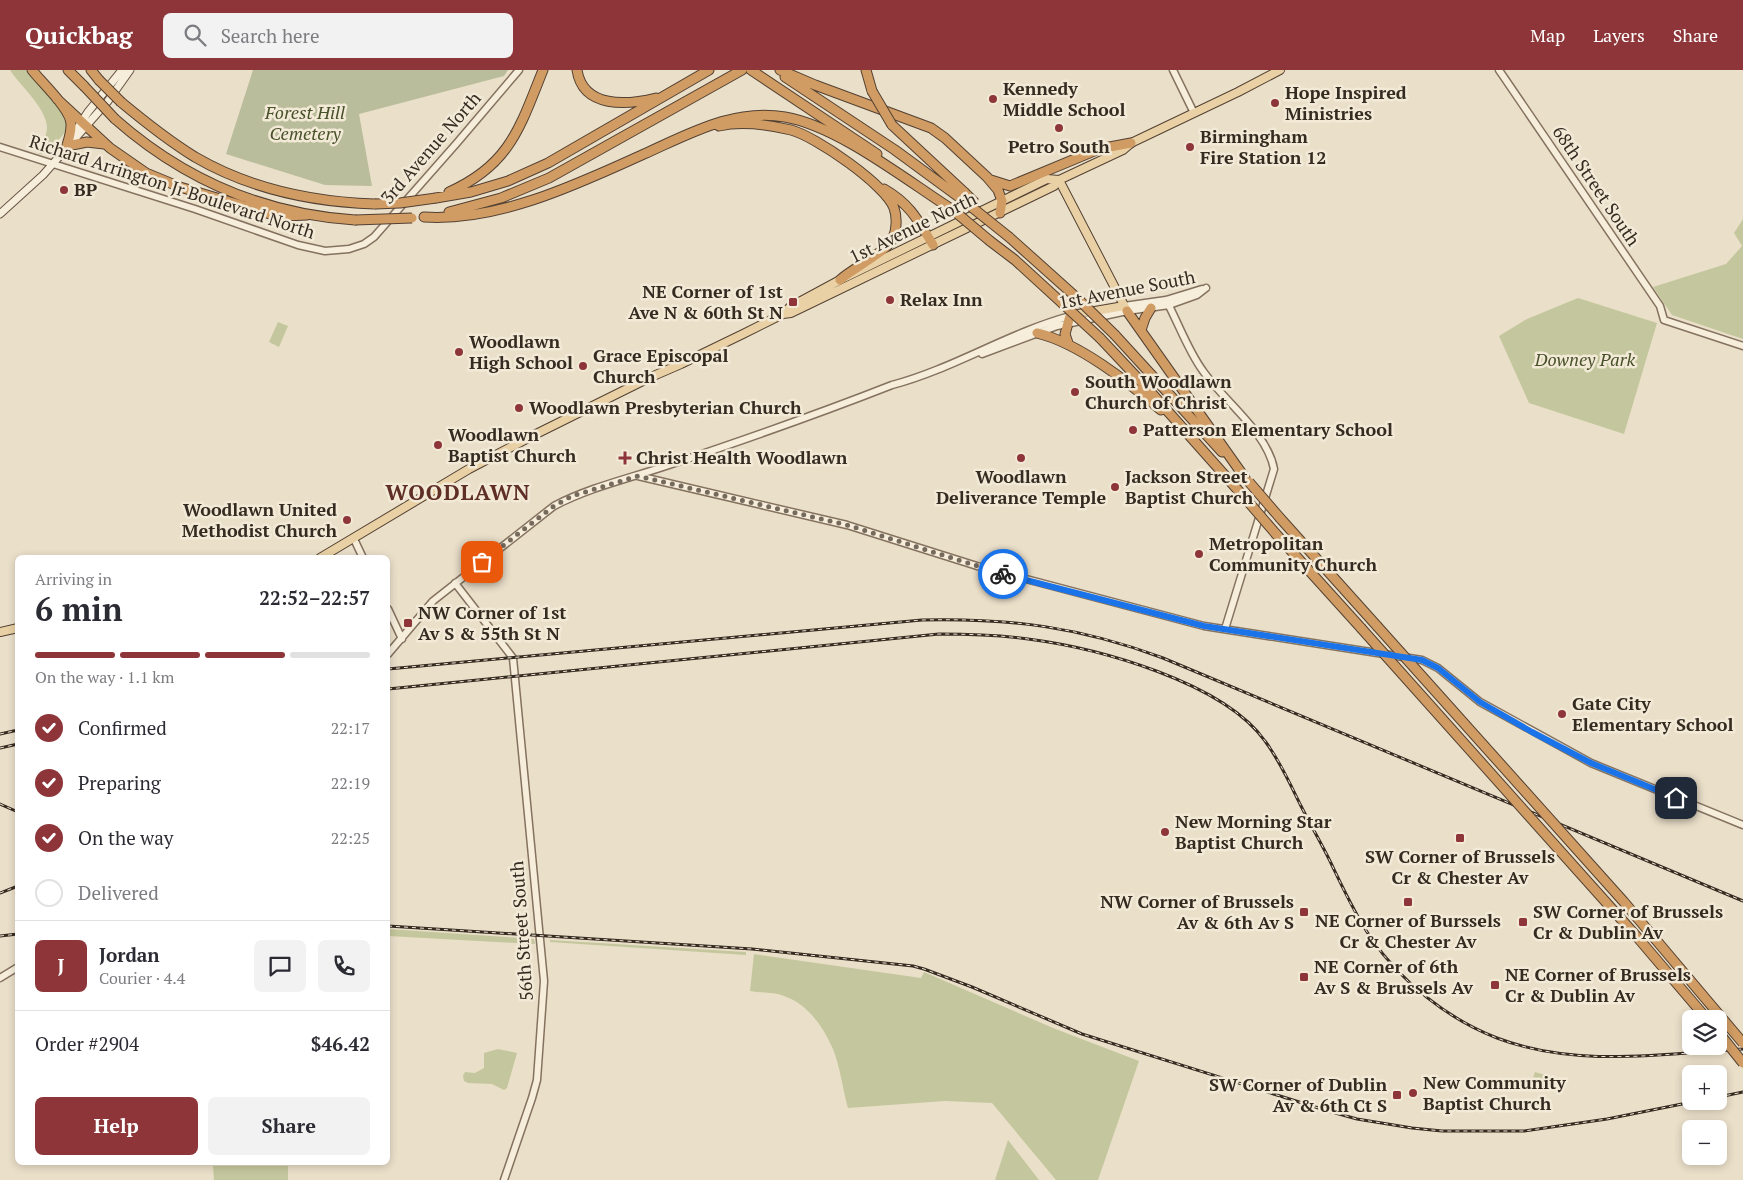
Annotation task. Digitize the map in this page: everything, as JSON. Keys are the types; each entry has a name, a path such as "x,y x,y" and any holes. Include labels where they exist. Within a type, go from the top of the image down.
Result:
{"highway":[{"path":"32,70 57,99 104,144 135,167 169,184 270,214 285,216 307,215"},
{"path":"68,70 115,119 156,152 198,177 256,202 307,215 355,220 472,214 531,201 585,181 705,126 731,118 757,115 785,117 813,125 839,138 953,210 1015,260 1100,338 1192,438 1638,938 1699,1010"},
{"path":"91,70 122,102 153,128 196,157 247,181 290,194 314,199 375,204 436,198 471,192 508,181 548,163 709,70"},
{"path":"436,198 458,189 484,173 503,153 517,133 543,70"},
{"path":"577,70 580,81 590,93 614,103 637,102 668,94"},
{"path":"424,217 470,207 528,188 573,165 742,70"},
{"path":"750,70 897,167 937,199"},
{"path":"775,70 962,195"},
{"path":"780,70 931,128 945,138 987,177 998,190 1002,202 1000,213"},
{"path":"866,70 872,91 892,126 962,195 1076,297 1114,335 1630,910 1743,1043"},
{"path":"57,99 71,121 72,126 66,147 87,142 104,144"},
{"path":"687,134 726,125 761,125 792,130 816,140 846,160 886,196 894,207 896,223 894,237 888,246 849,271 840,280"},
{"path":"987,177 997,183 1010,186 1099,149 1131,143"},
{"path":"872,183 900,200 913,211 930,241"},
{"path":"1126,308 1246,480"},
{"path":"1141,330 1151,308"},
{"path":"1068,319 1066,334 1068,343"},
{"path":"1037,333 1068,343 1130,384 1192,438"},
{"path":"1727,1044 1743,1063"}],"main road":[{"path":"0,214 52,164 122,70"},
{"path":"84,123 108,101 130,70"},
{"name":"1st Avenue North","path":"325,555 469,469 651,377 783,314 790,307 840,280 1000,213 1054,186 1059,180 1123,150 1131,143 1280,70"},
{"name":"1st Avenue North","path":"783,314 791,313 1047,179 1059,180"},
{"path":"1059,180 1126,308"},
{"name":"1st Avenue South","path":"1068,319 1126,308"},
{"path":"0,632 15,629"}],"street":[{"name":"3rd Avenue North","path":"364,244 374,237 393,216 518,70"},
{"path":"1173,70 1194,113"},
{"name":"68th Street South","path":"1498,70 1660,306 1664,320 1743,346"},
{"name":"Richard Arrington Jr Boulevard North","path":"0,147 195,209 298,245 325,252 364,244"},
{"name":"1st Avenue South","path":"1126,308 1151,308 1168,302 1206,288 1197,295 1168,302 1126,308"},
{"path":"1168,302 1202,370 1261,439 1270,454 1274,469 1225,629"},
{"name":"1st Avenue South","path":"961,359 970,359 1068,319"},
{"name":"1st Avenue South","path":"390,652 425,609 455,583 554,506 572,496 638,476 802,419 961,359 1006,339 1068,319"},
{"path":"638,476 847,525 1039,584 1136,607 1204,626 1422,660 1438,668 1480,702 1591,763 1743,825"},
{"path":"354,539 361,555"},
{"name":"56th Street South","path":"455,583 511,654 544,981 537,1080 504,1180"},
{"path":"390,613 402,638"},
{"path":"0,978 15,969"}],"green space":[{"path":"10,70 26,70 68,118 66,131 47,154 39,154 46,133 46,119 37,104"},
{"name":"Forest Hill Cemetery","path":"253,70 508,70 504,76 359,114 372,186 325,185 226,154"},
{"path":"1743,219 1743,339 1672,315 1653,287 1726,264 1742,246 1734,233"},
{"name":"Downey Park","path":"1578,298 1657,323 1624,434 1529,403 1499,336 1527,319"},
{"path":"278,322 288,326 279,347 269,342"},
{"path":"390,929 534,939 535,944 390,936"},
{"path":"550,940 746,952 746,955 550,942"},
{"path":"754,954 921,978 924,972 1053,1028 1139,1061 1098,1180 1056,1180 992,1103 945,1101 848,1108 834,1051 823,1030 812,1016 792,999 776,994 750,991"},
{"path":"498,1049 517,1053 507,1088 504,1090 492,1084 468,1083 464,1081 463,1076 465,1072 475,1073 484,1068 484,1053"},
{"path":"1535,1072 1552,1077 1550,1089 1531,1084"},
{"path":"1008,1140 1039,1180 995,1180"},
{"path":"213,1166 288,1166 288,1180 214,1180"}],"railway":[{"path":"390,669 922,620 986,621 1045,627 1103,639 1163,658 1743,901"},
{"path":"390,689 939,634 1017,638 1089,650 1157,671 1190,685 1220,701 1246,720 1265,741 1280,765 1354,909 1371,938 1396,970 1411,984 1461,1021 1497,1038 1557,1053 1619,1057 1743,1049"},
{"path":"0,734 15,731"},
{"path":"0,748 15,745"},
{"path":"0,804 15,811"},
{"path":"0,893 15,887"},
{"path":"390,926 752,949 913,966 972,987 1082,1034 1328,1111 1357,1119 1412,1128 1442,1131 1524,1131 1607,1119 1682,1104"},
{"path":"0,936 15,934"},
{"path":"1727,1095 1743,1092"}],"way so far":[{"path":"482,562 554,506 572,496 638,476 847,525 1003,574"}],"place":[{"name":"Kennedy Middle School","path":"993,99"},
{"name":"Hope Inspired Ministries","path":"1275,103"},
{"name":"Petro South","path":"1059,128"},
{"name":"Birmingham Fire Station 12","path":"1190,147"},
{"name":"BP","path":"64,190"},
{"name":"Relax Inn","path":"890,300"},
{"name":"NE Corner of 1st Ave N & 60th St N","path":"793,302"},
{"name":"Woodlawn High School","path":"459,352"},
{"name":"Grace Episcopal Church","path":"583,366"},
{"name":"South Woodlawn Church of Christ","path":"1075,392"},
{"name":"Woodlawn Presbyterian Church","path":"519,408"},
{"name":"Patterson Elementary School","path":"1133,430"},
{"name":"Woodlawn Baptist Church","path":"438,445"},
{"name":"Christ Health Woodlawn","path":"625,458"},
{"name":"Woodlawn Deliverance Temple","path":"1021,458"},
{"name":"Jackson Street Baptist Church","path":"1115,487"},
{"name":"Woodlawn United Methodist Church","path":"347,520"},
{"name":"Metropolitan Community Church","path":"1199,554"},
{"name":"NW Corner of 1st Av S & 55th St N","path":"408,623"},
{"name":"Gate City Elementary School","path":"1562,714"},
{"name":"New Morning Star Baptist Church","path":"1165,832"},
{"name":"SW Corner of Brussels Cr & Chester Av","path":"1460,838"},
{"name":"NE Corner of Burssels Cr & Chester Av","path":"1408,902"},
{"name":"NW Corner of Brussels Av & 6th Av S","path":"1304,912"},
{"name":"SW Corner of Brussels Cr & Dublin Av","path":"1523,922"},
{"name":"NE Corner of 6th Av S & Brussels Av","path":"1304,977"},
{"name":"NE Corner of Brussels Cr & Dublin Av","path":"1495,985"},
{"name":"New Community Baptist Church","path":"1413,1093"},
{"name":"SW Corner of Dublin Av & 6th Ct S","path":"1397,1095"}],"district":[{"name":"WOODLAWN","path":"458,492"}],"route":[{"path":"1003,574 1204,626 1422,660 1438,668 1480,702 1532,732 1591,763 1676,798"}]}
